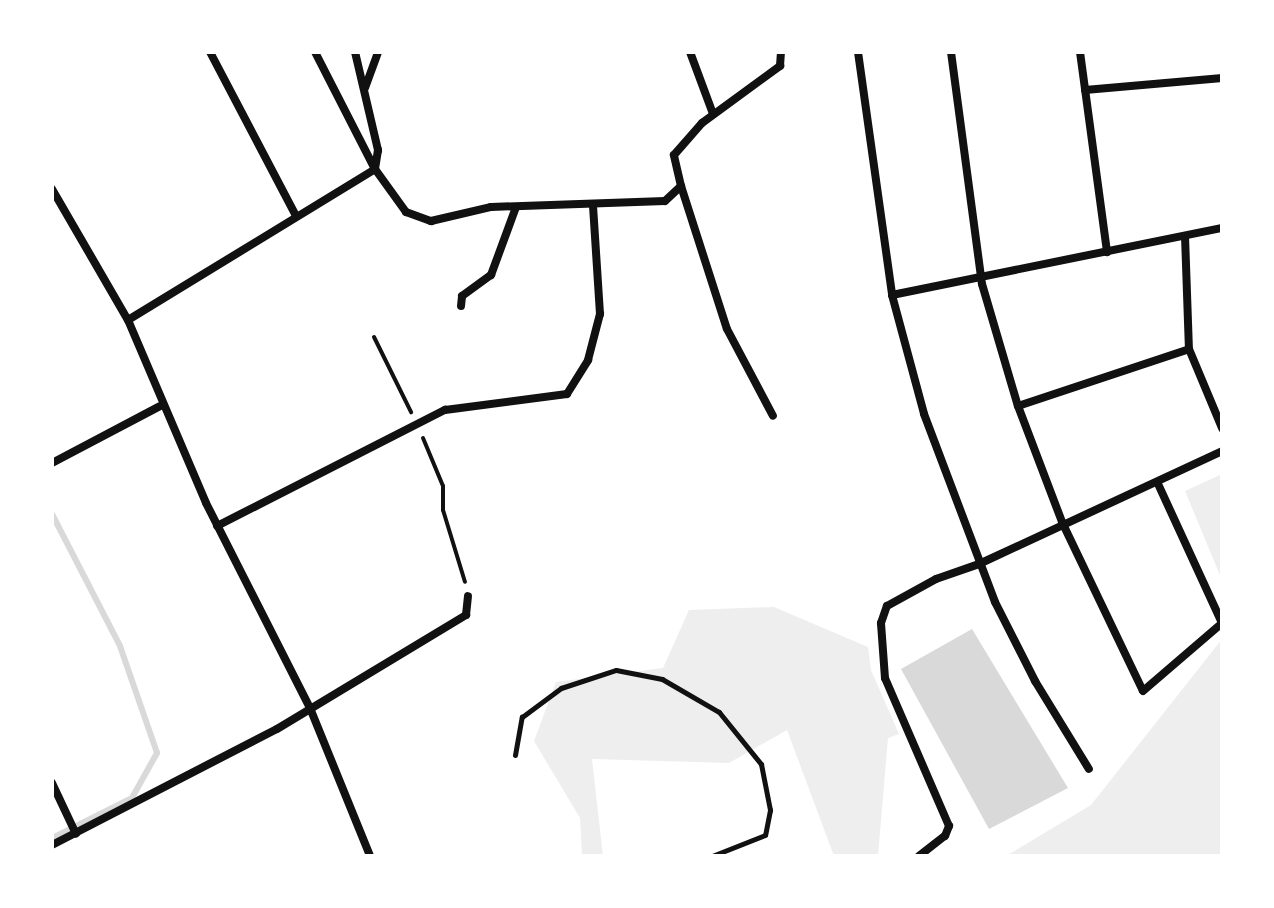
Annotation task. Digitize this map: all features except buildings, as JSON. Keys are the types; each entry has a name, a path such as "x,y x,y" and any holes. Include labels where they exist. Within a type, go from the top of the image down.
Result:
{"street":[{"path":"210,52 295,214"},
{"path":"315,52 375,169 406,212 431,221 516,207 665,201 681,186"},
{"path":"355,52 355,67 364,89 378,150 375,169"},
{"path":"364,89 378,52"},
{"path":"690,52 713,114"},
{"path":"773,416 727,329 674,155 713,114 780,66 781,52"},
{"path":"858,52 892,295 924,414 979,564 1035,681 1089,769"},
{"path":"951,52 981,277 1018,406 1064,525 1143,691 1222,623 1157,482"},
{"path":"1080,52 1107,252"},
{"path":"1085,90 1222,78"},
{"path":"128,320 295,214 375,169"},
{"path":"52,189 128,320 160,406 310,708 370,856"},
{"path":"217,526 415,422 445,410 567,394 588,360 600,314 593,206"},
{"path":"461,306 462,296 491,275 516,207"},
{"path":"892,295 1222,228"},
{"path":"1185,236 1189,349 1222,428"},
{"path":"1018,406 1189,349"},
{"path":"52,463 160,406"},
{"path":"919,856 945,836 949,826 885,678 881,623 887,606 911,591 979,564 1222,451"},
{"path":"52,845 310,708 466,615 468,596"},
{"path":"52,783 76,834"}],"lane":[{"path":"515,755 522,717 561,688 616,670 662,679 719,712 761,764 770,810 765,835 712,856"}],"path":[{"path":"374,337 443,486 443,510 468,596"}],"shaded area":[{"path":"1222,474 1222,580 1185,491"},
{"path":"774,607 868,647 871,670 899,734 888,738 878,856 834,856 787,730 729,763 592,759 603,856 582,855 580,818 534,741 556,682 663,668 689,610"},
{"path":"972,629 1068,788 989,829 901,669"},
{"path":"1222,639 1222,856 1006,856 1091,805"}],"waterway":[{"path":"52,514 120,646 157,753 132,798 52,838"}]}
